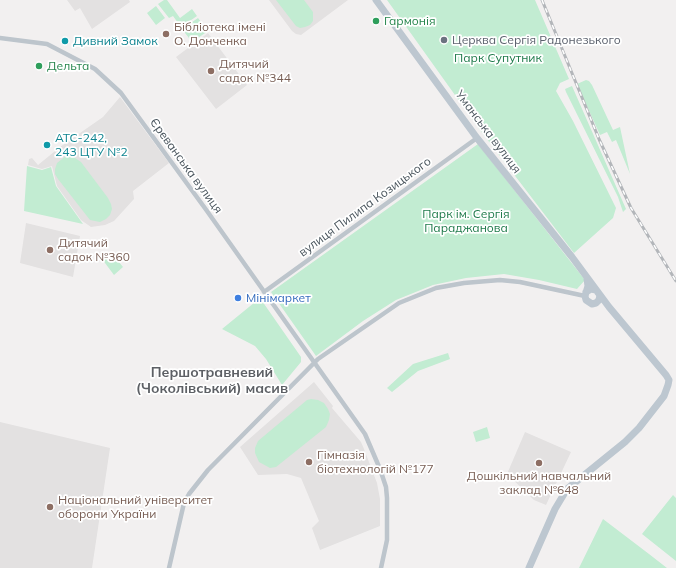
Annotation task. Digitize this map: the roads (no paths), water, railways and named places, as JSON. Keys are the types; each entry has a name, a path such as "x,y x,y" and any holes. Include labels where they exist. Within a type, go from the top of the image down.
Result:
{"street":[{"name":"Уманська вулиця","path":"376,0 477,138 609,307 669,380 664,396 648,418 625,442 567,489 556,509 529,568"},
{"name":"Єреванська вулиця","path":"0,38 38,42 54,47 95,68 121,93 365,434 386,487 387,532 381,568"},
{"name":"вулиця Пилипа Козицького","path":"264,292 477,138"},
{"path":"585,275 588,282 586,300 589,304 596,303 609,307"},
{"path":"169,568 184,503 189,494 208,470 314,363 399,302 436,288 464,283 500,280 520,282 586,294 593,289 599,293 600,300 596,303"}],"railway":[{"path":"542,0 599,139 631,208 676,281"}],"place":[{"name":"Гармонія","path":"376,21"},
{"name":"Бібліотека імені О. Донченка","path":"166,34"},
{"name":"Церква Сергія Радонезького","path":"444,40"},
{"name":"Дивний Замок","path":"65,41"},
{"name":"Дельта","path":"39,66"},
{"name":"Дитячий садок №344","path":"211,71"},
{"name":"АТС-242, 243 ЦТУ №2","path":"47,145"},
{"name":"Дитячий садок №360","path":"50,250"},
{"name":"Мінімаркет","path":"238,298"},
{"name":"Гімназія біотехнологій №177","path":"309,462"},
{"name":"Дошкільний навчальний заклад №648","path":"539,463"},
{"name":"Національний університет оборони України","path":"50,507"}],"district":[{"name":"Першотравневий (Чоколівський) масив","path":"212,382"}],"park label":[{"name":"Парк Супутник","path":"498,58"},
{"name":"Парк ім. Сергія Параджанова","path":"466,221"}]}
